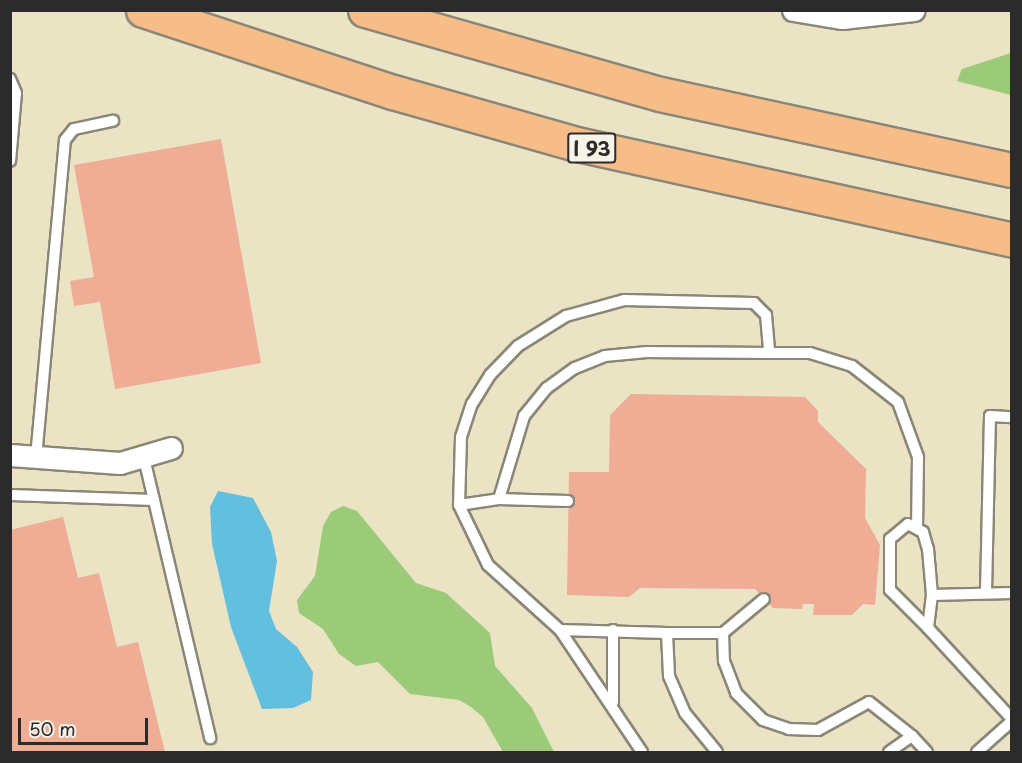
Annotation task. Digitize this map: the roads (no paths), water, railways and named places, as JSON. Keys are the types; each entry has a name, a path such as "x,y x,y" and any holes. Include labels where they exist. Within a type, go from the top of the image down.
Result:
{"highway":[{"name":"I 93","path":"143,10 393,92 588,147 1011,240"},
{"path":"365,10 660,94 1011,170"}],"street":[{"path":"793,10 842,18 914,10"},
{"path":"10,455 109,463 144,458 171,448"}],"lane":[{"path":"10,79 16,93 10,161"},
{"path":"36,458 65,140 74,129 113,121"},
{"path":"642,753 613,702 560,630 488,565 459,505 461,437 472,404 490,375 551,322 624,300 744,302 766,315 769,353"},
{"path":"499,499 524,416 547,388 575,368 605,356 647,352 810,353 852,366 898,402 918,457 917,526 928,549 932,595 928,628"},
{"path":"986,592 990,416 1011,417"},
{"path":"144,458 210,738"},
{"path":"10,495 154,500"},
{"path":"459,505 499,499 568,501"},
{"path":"917,526 901,525 890,538 889,585 895,599 928,628 1011,720 977,753"},
{"path":"932,595 1011,593"},
{"path":"560,630 723,633 764,598"},
{"path":"613,630 613,702"},
{"path":"667,633 669,676 684,713 717,753"},
{"path":"723,633 724,661 736,693 763,720 789,729 818,730 869,702 912,736 927,753"},
{"path":"889,753 912,736"}],"water":[{"path":"218,491 253,498 271,532 277,561 269,611 276,629 297,647 313,672 311,700 293,708 262,709 231,627 212,544 210,507"}]}
